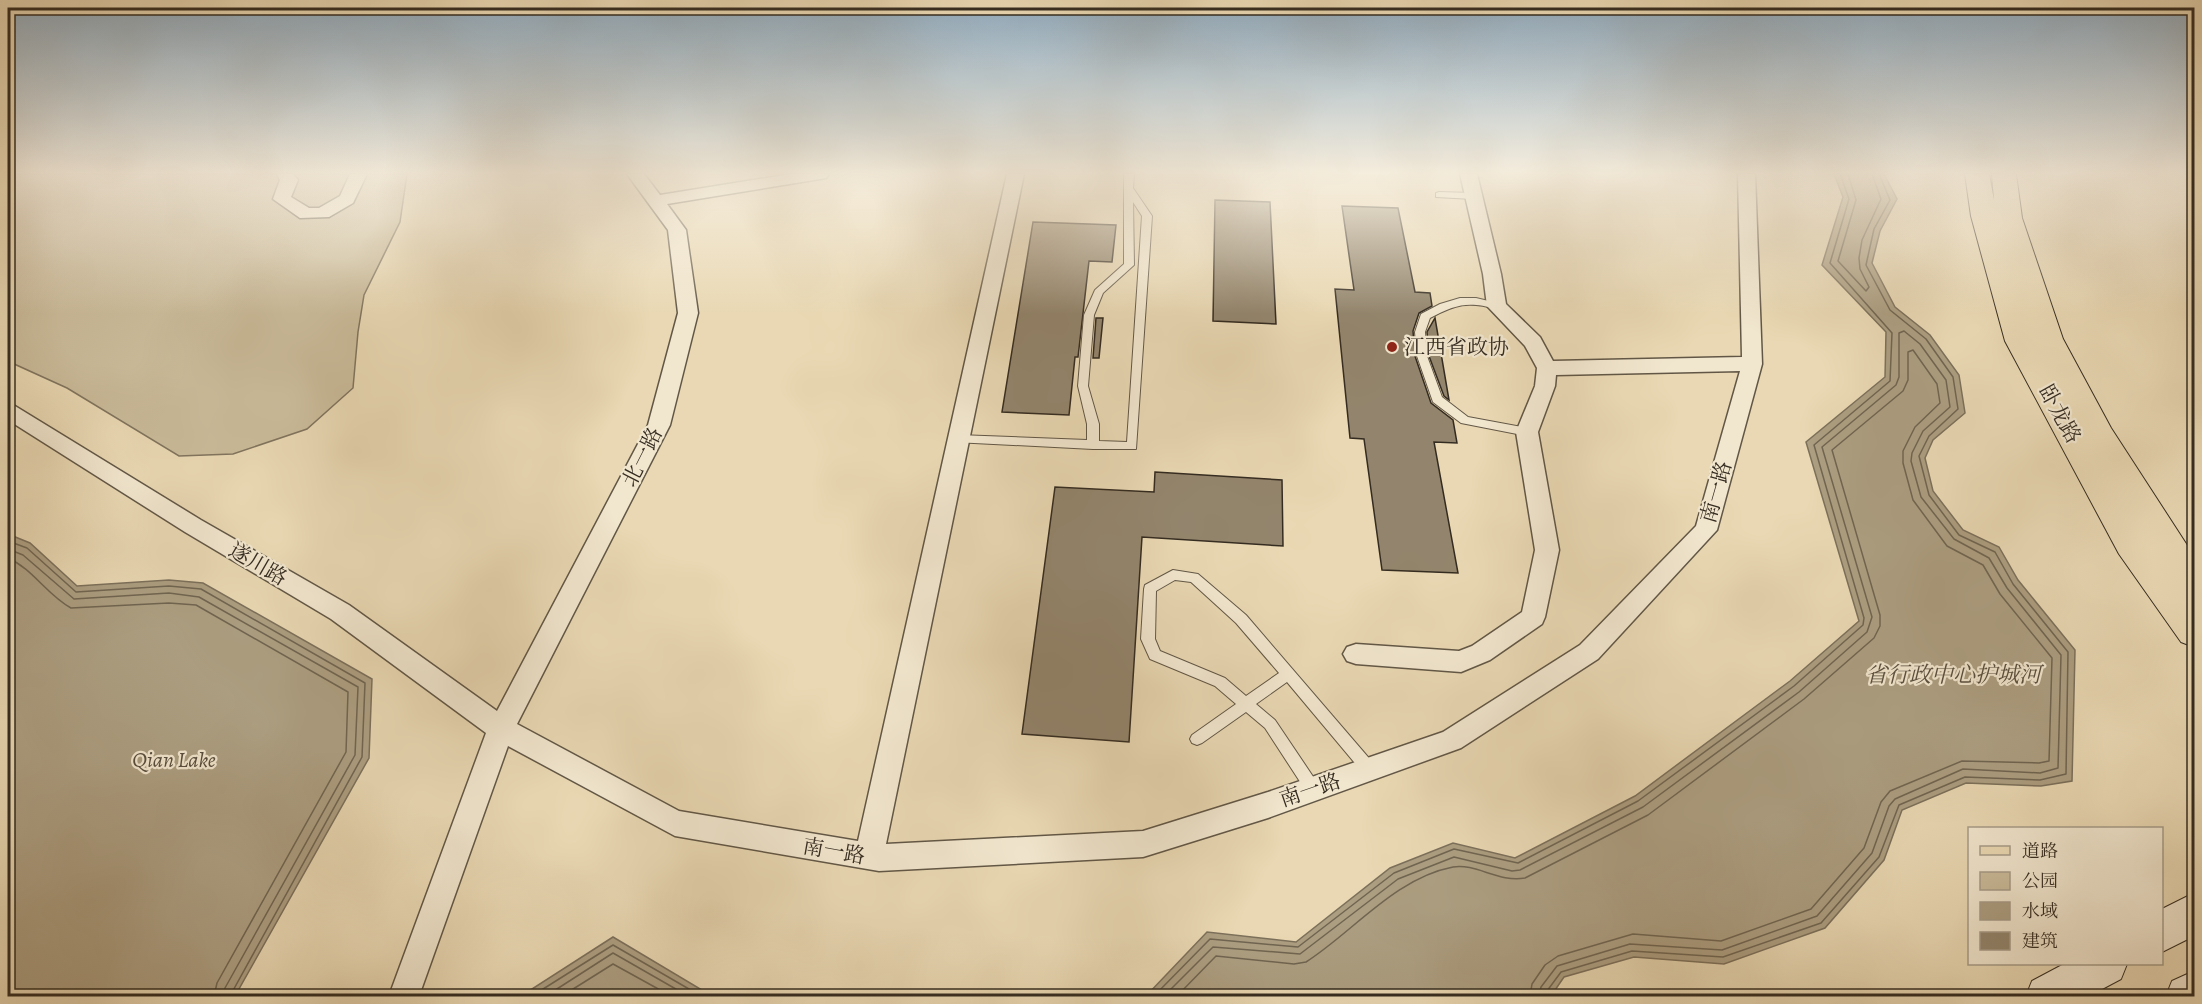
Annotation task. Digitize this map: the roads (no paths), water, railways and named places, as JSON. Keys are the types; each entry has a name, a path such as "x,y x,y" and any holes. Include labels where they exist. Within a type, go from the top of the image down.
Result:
{"main road":[{"name":"卧龙路","path":"1985,221 2020,341 2131,545 2194,632"},
{"name":"卧龙路","path":"2010,221 2048,339 2104,442 2159,532 2194,583"},
{"path":"2163,931 2194,913"},
{"path":"2048,996 2102,965"},
{"path":"2187,996 2194,992"}],"street":[{"name":"北一路","path":"404,995 501,729 659,425 688,313 677,230 670,221"},
{"path":"869,857 1005,221"},
{"path":"1356,654 1461,662 1481,653 1533,617 1547,550 1527,432 1545,386 1547,368 1533,342 1497,306 1479,221"},
{"name":"南一路","path":"501,729 675,823 879,858 1143,844 1313,789 1452,740 1589,652 1706,530 1752,364 1748,221"},
{"path":"1547,368 1752,364"},
{"name":"遂川路","path":"8,411 193,526 340,612 501,729"}],"lane":[{"path":"1094,445 1093,424 1083,386 1089,315 1099,292 1129,265 1128,221"},
{"path":"958,439 1132,446 1146,221"},
{"path":"1497,306 1482,301 1463,299 1449,303 1425,316 1420,332 1422,356 1437,399 1465,420 1527,432"},
{"path":"1313,789 1270,724 1220,682 1155,655 1148,639 1150,589 1173,575 1194,578 1242,619 1370,769"},
{"path":"1197,739 1288,674"}],"water":[{"name":"省行政中心护城河","path":"1836,221 1885,221 1880,231 1872,263 1895,307 1930,335 1959,375 1965,413 1933,440 1925,458 1933,491 1963,530 1999,547 2018,580 2075,650 2072,781 2041,786 1966,783 1902,810 1884,860 1825,928 1724,964 1634,957 1564,977 1551,996 1146,996 1207,932 1296,942 1390,868 1453,843 1515,858 1635,796 1790,681 1859,621 1806,442 1885,377 1886,332 1822,265"},
{"name":"Qian Lake","path":"8,534 30,543 77,586 169,580 203,583 372,679 369,758 235,996 8,996"},
{"path":"613,937 712,996 521,996"}],"place":[{"name":"江西省政协","path":"1392,347"}]}
